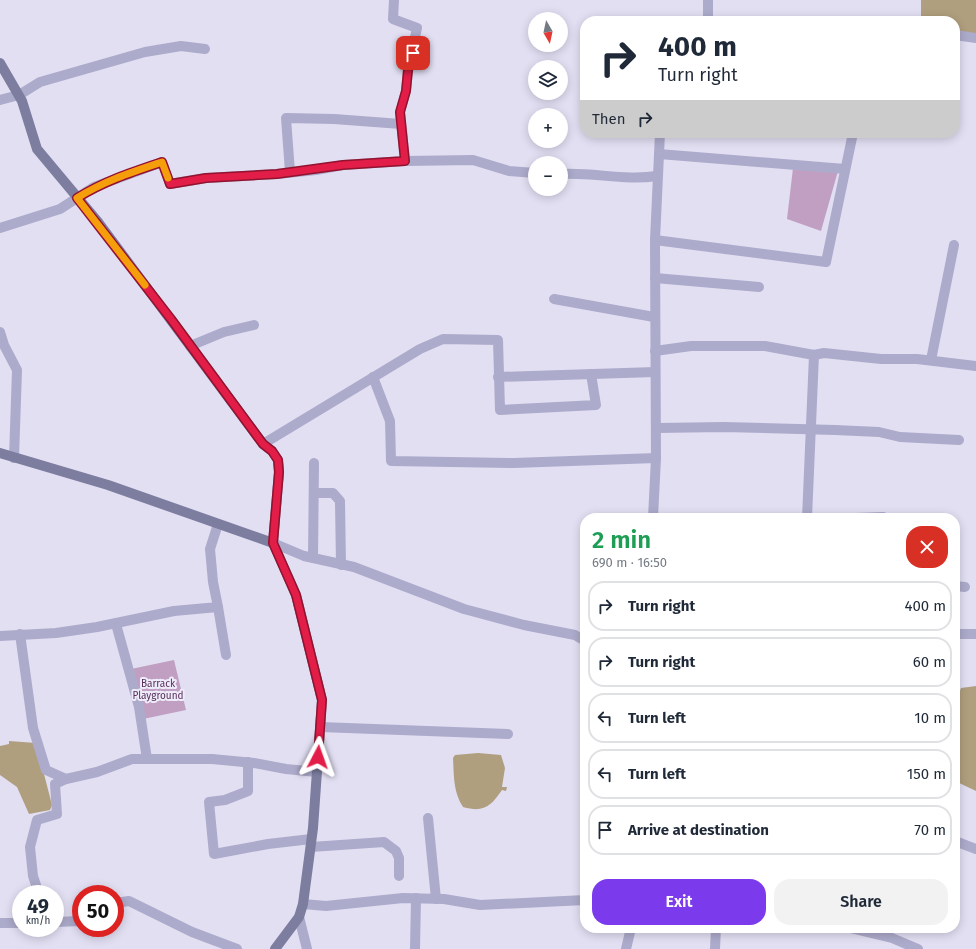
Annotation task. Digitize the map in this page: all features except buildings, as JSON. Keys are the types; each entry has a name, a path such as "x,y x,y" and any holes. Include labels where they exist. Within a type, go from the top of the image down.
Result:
{"main road":[{"path":"0,63 19,95 37,149 77,198 263,444 272,451 278,460 279,472 273,543 296,595 322,700 311,843 303,904 299,917 275,949"},
{"path":"0,454 108,485 273,543"}],"street":[{"path":"394,0 393,19 417,28 408,70 406,91 400,112 405,161"},
{"path":"708,0 708,16"},
{"path":"960,36 976,38"},
{"path":"0,100 19,95 40,82 145,52 180,46 205,49"},
{"path":"290,172 286,118 334,119 401,124"},
{"path":"654,513 656,428 654,240 660,138"},
{"path":"654,240 826,262 852,138"},
{"path":"659,154 845,169"},
{"path":"0,228 60,209 94,187 162,162 170,184 206,178 290,172 343,165 405,161 472,160 509,171 528,172"},
{"path":"568,174 579,173 642,178 657,176"},
{"path":"931,360 954,246"},
{"path":"655,278 758,287"},
{"path":"554,299 654,317"},
{"path":"190,346 224,332 254,325"},
{"path":"0,332 4,345 17,370 14,458"},
{"path":"263,444 426,346 444,339 498,340 500,410 596,405 591,374"},
{"path":"655,351 691,346 764,346 814,355 824,353 881,359 931,360 976,366"},
{"path":"807,513 814,355"},
{"path":"498,377 655,372"},
{"path":"374,377 390,420 391,461 514,463 656,458"},
{"path":"656,428 724,427 879,432 900,437 959,440"},
{"path":"313,558 314,463"},
{"path":"314,493 333,493 338,498 341,565"},
{"path":"218,524 210,549 213,582 226,655"},
{"path":"273,543 313,558 341,565 410,588 464,609 524,625 575,635 580,638"},
{"path":"0,636 56,633 116,624 174,611 218,608"},
{"path":"116,624 139,707 147,759"},
{"path":"20,634 33,728 46,770 66,779"},
{"path":"960,634 976,634"},
{"path":"320,727 508,734"},
{"path":"36,885 33,876 30,847 37,820 57,814 55,784 66,779 97,772 132,759 212,759 248,762 286,769 317,772"},
{"path":"248,762 248,791 225,800 209,802 214,854 268,844 384,842 396,851 399,858 399,876"},
{"path":"428,818 436,899"},
{"path":"960,843 976,849"},
{"path":"303,904 326,906 403,898 436,899 480,905 580,900"},
{"path":"415,949 416,898"},
{"path":"124,902 129,901 192,932 237,949"},
{"path":"299,917 307,949"},
{"path":"0,923 12,923"},
{"path":"626,949 630,933"},
{"path":"715,949 716,933"},
{"path":"871,933 892,938 918,949"}],"green space":[{"path":"793,168 838,171 821,231 787,219"},
{"name":"Barrack Playground","path":"174,660 186,710 143,719 131,669"}],"shaded area":[{"path":"921,0 976,0 976,34 960,32 960,16 921,16"},
{"path":"976,686 976,791 960,783 961,688"},
{"path":"9,741 36,743 52,805 50,810 29,814 17,787 0,775 0,746 9,744"},
{"path":"478,753 501,755 505,768 502,787 507,787 506,791 502,790 486,807 470,809 463,807 457,795 453,758 455,755"}],"slow traffic":[{"path":"145,285 98,222 77,198 94,187 162,162 168,178"}],"route":[{"path":"318,757 322,700 296,595 273,543 279,472 278,460 272,451 263,444 98,222 77,198 94,187 162,162 170,184 206,178 277,174 316,170 343,165 405,161 400,112 406,91 408,70 413,53"}]}
